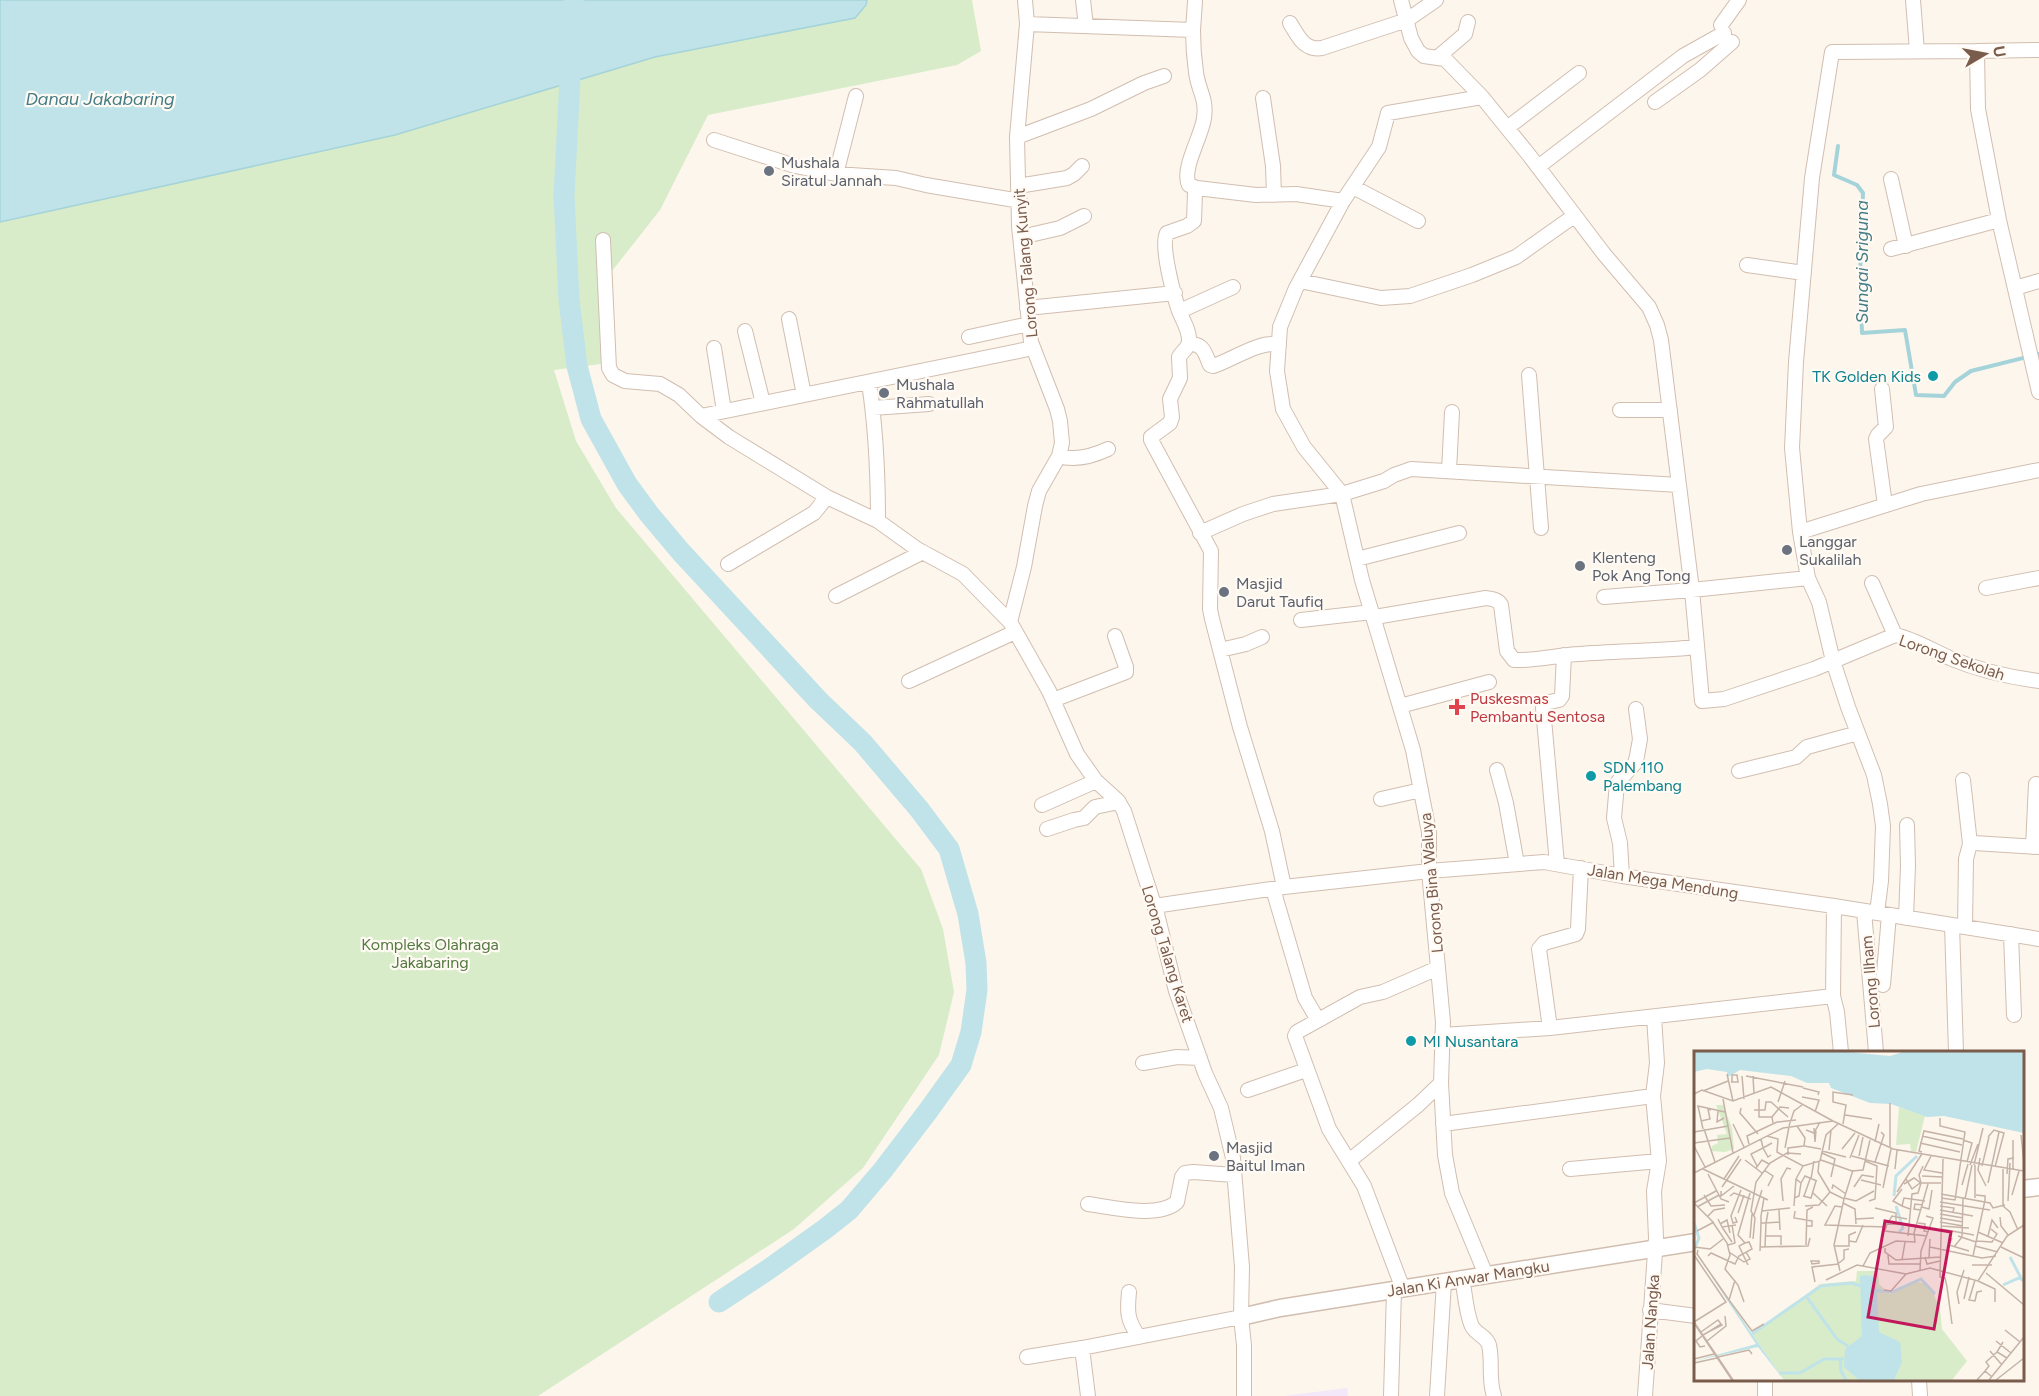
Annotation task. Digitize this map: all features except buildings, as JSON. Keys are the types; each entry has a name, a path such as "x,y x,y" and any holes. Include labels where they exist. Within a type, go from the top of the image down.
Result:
{"street":[{"name":"Lorong Talang Kunyit","path":"1012,627 1039,491 1059,456 1062,443 1060,421 1033,348 1021,237 1017,137 1027,24 1025,0"},
{"path":"1083,0 1086,26"},
{"path":"1301,620 1373,615 1491,598 1501,605 1507,651 1512,659 1524,661 1564,655 1697,647 1661,340 1654,316 1482,97 1445,59 1424,56 1418,51 1411,38 1401,0"},
{"path":"1290,22 1304,44 1315,49 1407,20 1436,0"},
{"path":"1655,102 1700,70 1726,33 1739,0"},
{"path":"1913,0 1917,51"},
{"path":"1195,2 1193,30 1196,71 1205,101 1204,120 1192,155 1187,180 1189,185 1197,188 1274,195 1296,194 1343,201"},
{"path":"1438,57 1465,34 1468,22"},
{"path":"1027,24 1193,30"},
{"path":"1538,167 1683,56 1726,33"},
{"path":"1883,985 1877,913 1881,881 1881,815 1874,775 1833,661 1819,602 1808,578 1800,532 1792,448 1812,178 1832,52 2039,50"},
{"path":"1977,51 1978,109 2000,220 2039,392"},
{"path":"1507,128 1579,73"},
{"path":"1017,137 1091,109 1144,82 1164,76"},
{"path":"836,174 856,96"},
{"path":"1342,494 1304,447 1283,408 1277,371 1280,327 1300,281 1343,201 1378,147 1388,113 1482,97"},
{"path":"1263,98 1273,166 1274,195"},
{"path":"714,140 795,166 836,174 897,178 1020,201"},
{"path":"1018,186 1067,178 1082,166"},
{"path":"1891,179 1906,246"},
{"path":"1353,187 1418,220"},
{"path":"1197,188 1194,221 1165,235 1165,247 1175,293 1179,311 1186,326 1189,344 1179,357 1180,378 1170,399 1172,417 1170,423 1151,436 1152,442 1212,554 1210,609 1240,727 1272,831 1279,888 1305,998 1318,1020"},
{"path":"1021,237 1060,228 1084,216"},
{"path":"1300,281 1381,298 1410,296 1472,275 1516,256 1574,216"},
{"path":"1891,249 2000,220"},
{"name":"Lorong Talang Karet","path":"603,240 609,368 613,375 625,381 660,384 679,395 701,416 729,437 827,497 878,521 923,552 963,574 1012,627 1053,700 1077,753 1096,781 1119,802 1127,820 1154,906 1176,991 1205,1073 1221,1108 1233,1158 1242,1267 1241,1317 1245,1396"},
{"path":"1747,265 1804,273"},
{"path":"2015,288 2039,281"},
{"path":"1179,311 1233,287"},
{"path":"1027,308 1175,293"},
{"path":"789,319 804,395"},
{"path":"969,337 1029,324"},
{"path":"745,331 763,403"},
{"path":"1189,344 1197,343 1201,346 1212,366 1273,343 1279,345"},
{"path":"714,348 724,411"},
{"path":"701,416 1033,348"},
{"path":"1529,375 1542,528"},
{"path":"869,383 878,479 878,521"},
{"path":"1882,389 1886,427 1876,439 1885,505"},
{"path":"873,408 929,404"},
{"path":"1620,410 1670,410"},
{"path":"1449,471 1452,412"},
{"path":"1059,456 1067,459 1074,458 1108,449"},
{"path":"1200,533 1273,504 1342,494 1384,482 1411,469 1679,485"},
{"path":"1800,532 1921,494 2039,470"},
{"name":"Lorong Bina Waluya","path":"1342,494 1357,559 1413,750 1429,832 1429,871 1442,1035 1441,1083 1445,1155 1452,1193 1486,1275"},
{"path":"728,564 814,513 827,497"},
{"path":"1357,559 1459,533"},
{"path":"836,596 923,552"},
{"path":"1605,597 1808,578"},
{"path":"1986,588 2039,578"},
{"path":"1872,583 1895,635"},
{"path":"909,681 1012,627"},
{"name":"Lorong Sekolah","path":"1697,647 1702,701 1724,699 1833,661 1895,635 1992,674 2039,681"},
{"path":"1053,700 1126,672 1115,636"},
{"path":"1220,650 1246,644 1262,637"},
{"path":"1557,864 1543,708 1545,703 1557,701 1562,696 1564,655"},
{"path":"1400,706 1489,682"},
{"path":"1622,876 1620,843 1614,818 1617,783 1635,763 1638,756 1640,739 1636,709"},
{"path":"1739,771 1796,757 1807,747 1858,733"},
{"path":"1497,770 1506,802 1517,864"},
{"path":"1956,1051 1958,926 1970,844 1963,780"},
{"path":"1042,805 1096,781"},
{"path":"1970,844 2036,847 2036,784"},
{"path":"1381,799 1420,790"},
{"path":"1047,829 1084,818 1095,807 1119,802"},
{"path":"1906,825 1908,866 1906,918"},
{"name":"Jalan Mega Mendung","path":"1154,906 1279,888 1429,871 1544,862 1622,876 1834,906 2039,939"},
{"path":"1550,1028 1539,949 1544,943 1576,934 1581,868"},
{"path":"1834,906 1833,996 1841,1051"},
{"name":"Lorong Ilham","path":"1876,1051 1877,913"},
{"path":"2011,934 2014,1014"},
{"path":"1391,1396 1398,1290 1364,1185 1329,1129 1294,1036 1297,1032 1360,997 1383,992 1438,968"},
{"path":"1442,1035 1550,1028 1833,996"},
{"name":"Jalan Nangka","path":"1645,1396 1657,1224 1654,1191 1659,1161 1653,1096 1657,1063 1654,1017"},
{"path":"1143,1063 1177,1058 1200,1058"},
{"path":"1248,1090 1306,1070"},
{"path":"1349,1161 1418,1105 1441,1083"},
{"path":"1443,1124 1653,1096"},
{"path":"1570,1169 1659,1161"},
{"path":"1088,1204 1136,1210 1161,1210 1170,1208 1176,1202 1185,1173 1234,1175"},
{"path":"2024,1189 2039,1187"},
{"name":"Jalan Ki Anwar Mangku","path":"1241,1317 1280,1308 1694,1242"},
{"path":"1462,1278 1471,1324 1488,1344 1494,1396"},
{"path":"1437,1396 1444,1282"},
{"path":"1129,1292 1128,1318 1139,1337"},
{"path":"1650,1310 1694,1316"},
{"path":"1027,1357 1241,1317"},
{"path":"1082,1348 1088,1396"},
{"path":"1764,1396 1765,1381"},
{"path":"1919,1381 1920,1396"}],"shaded area":[{"path":"1347,1388 1348,1396 1284,1396"}],"green space":[{"name":"Kompleks Olahraga Jakabaring","path":"0,0 972,0 981,51 957,65 708,115 660,210 612,271 616,362 554,370 576,441 616,508 921,869 943,929 954,992 939,1055 863,1168 794,1229 538,1396 0,1396"}],"water":[{"name":"Danau Jakabaring","path":"0,0 867,0 866,5 855,18 655,57 395,135 0,222"}],"waterway":[{"path":"574,0 564,196 569,300 577,366 591,419 627,484 649,514 681,552 818,700 863,743 919,809 949,849 968,914 976,963 977,990 971,1032 961,1065 928,1111 849,1210 769,1269 719,1302"},
{"name":"Sungai Sriguna","path":"1838,146 1834,175 1857,185 1863,193 1860,275 1862,333 1905,330 1916,395 1944,396 1955,382 1971,371 2039,354"}],"place":[{"name":"Mushala Siratul Jannah","path":"769,171"},
{"name":"TK Golden Kids","path":"1933,376"},
{"name":"Mushala Rahmatullah","path":"884,393"},
{"name":"Langgar Sukalilah","path":"1787,550"},
{"name":"Klenteng Pok Ang Tong","path":"1580,566"},
{"name":"Masjid Darut Taufiq","path":"1224,592"},
{"name":"Puskesmas Pembantu Sentosa","path":"1457,707"},
{"name":"SDN 110 Palembang","path":"1591,776"},
{"name":"MI Nusantara","path":"1411,1041"},
{"name":"Masjid Baitul Iman","path":"1214,1156"}]}
